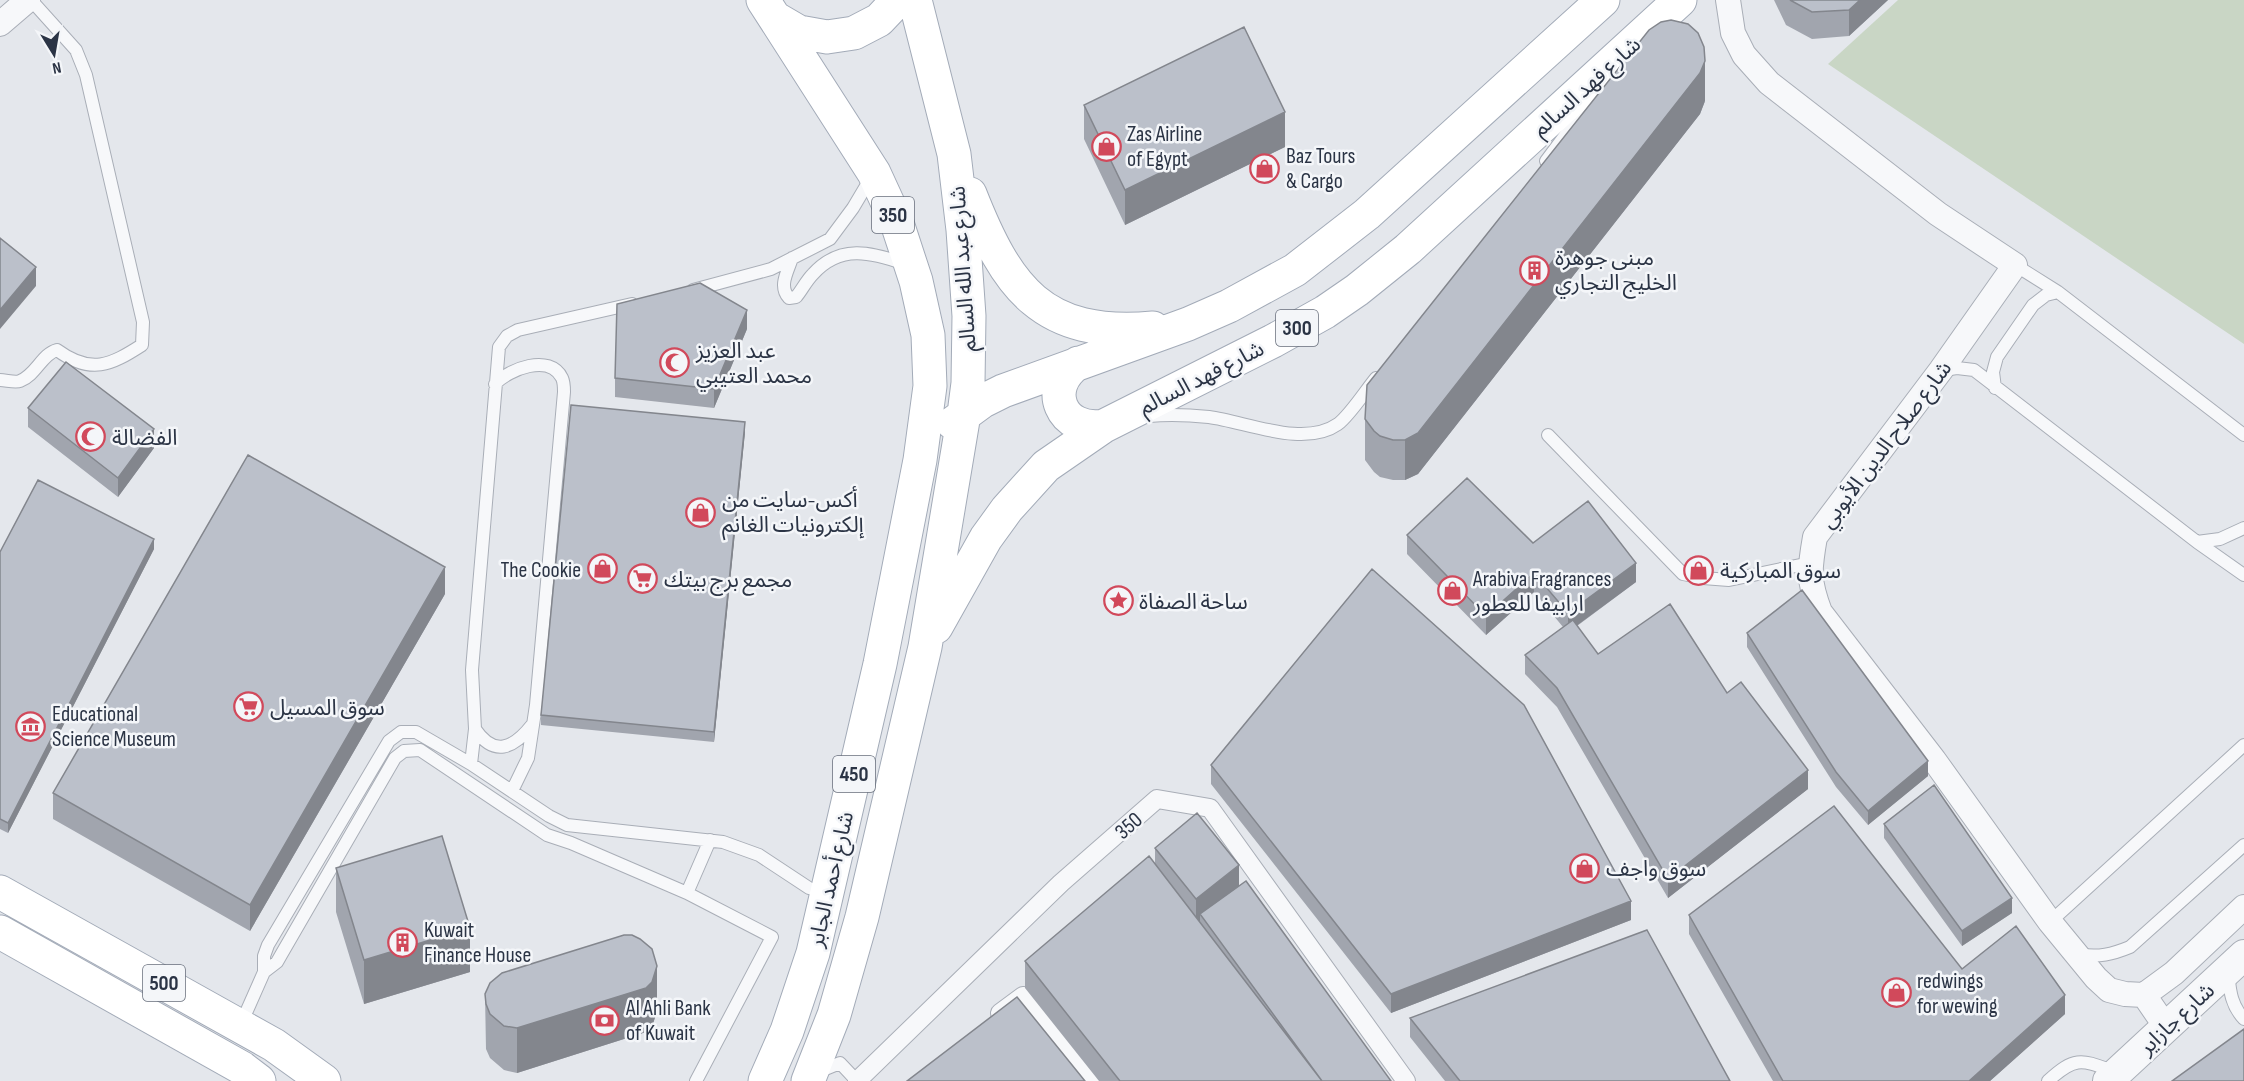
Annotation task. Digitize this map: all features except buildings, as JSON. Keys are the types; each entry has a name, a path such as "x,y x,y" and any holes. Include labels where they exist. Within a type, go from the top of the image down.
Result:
{"main road":[{"path":"769,9 799,32 827,37 854,33 879,20 898,0"},
{"name":"شارع عبد الله السالم","path":"915,0 954,154 963,230 969,316 968,374 964,414 925,647"},
{"name":"300","path":"920,460 940,435 983,401 1078,363 1188,324 1259,291 1295,270 1367,214 1603,0"},
{"name":"شارع فهد السالم","path":"925,647 986,538 1007,509 1046,466 1110,423 1281,336 1325,312 1356,290 1408,249 1680,0"},
{"name":"شارع عبد الله السالم","path":"769,9 874,173 897,223 911,266 928,335 930,386 920,460"},
{"path":"954,154 985,232 1009,274 1029,298 1047,310 1087,325 1121,330 1188,324"},
{"path":"1078,363 1070,369 1059,386 1061,406 1074,422 1093,428 1110,423"},
{"name":"شارع أحمد الجابر","path":"765,1081 788,1031 813,953 880,664 920,460"},
{"name":"شارع أحمد الجابر","path":"810,1078 834,1015 852,957 925,647"},
{"name":"500","path":"0,892 241,1025 274,1045 324,1081"},
{"name":"500","path":"0,932 249,1077"}],"street":[{"path":"0,24 30,0"},
{"path":"1728,0 1733,33 1744,55 1769,83 1938,214 2015,265"},
{"name":"شارع صلاح الدين الأيوبي","path":"2015,265 1941,370 1815,537 1810,563 1810,587 1820,612 1934,760 2050,922 2076,954 2109,990 2144,995"},
{"name":"350","path":"857,1081 1060,883 1157,800 1210,808 1406,1081"},
{"path":"2166,1027 2144,995 2174,972 2244,907"},
{"name":"شارع جازاير","path":"2113,1076 2236,962"},
{"path":"986,1024 1023,996 1087,1079"}],"lane":[{"path":"0,380 19,381 38,368 50,352 57,350 67,357 94,366 116,362 142,345 143,322 86,75 76,50 30,0"},
{"path":"1539,170 1637,40"},
{"path":"686,292 756,274 830,239 853,208 874,173"},
{"path":"792,258 783,285 784,293 789,298 796,297 812,274 830,259 853,253 877,254 911,266"},
{"path":"2015,265 2058,292 2244,435"},
{"path":"1995,388 1993,372 1997,357 2033,305 2046,295 2058,292"},
{"path":"471,764 475,729 472,670 499,347 507,336 518,330 641,302"},
{"path":"495,384 502,376 517,369 535,365 553,369 562,378 564,392 536,705 528,758 512,791"},
{"path":"1941,370 1957,368 1974,370 2197,542 2244,575"},
{"path":"1110,423 1164,415 1208,417 1295,434 1315,434 1340,422 1382,371"},
{"path":"1548,435 1683,574 1729,580 1810,563"},
{"path":"2197,542 2220,539 2244,528"},
{"path":"475,729 482,740 488,744 509,746 517,742 532,725"},
{"path":"241,1025 264,972 264,956 268,945 389,741 401,732 416,732 567,825 710,840 745,848 774,863 809,888 827,892"},
{"path":"2050,922 2244,745"},
{"path":"264,972 277,962 395,758 410,749 420,750 537,829 687,893 772,937 696,1081"},
{"path":"428,756 484,772"},
{"path":"558,839 567,825"},
{"path":"687,893 710,840"},
{"path":"2076,954 2112,955 2130,947 2244,845"},
{"path":"2236,962 2230,992 2235,1010 2244,1019"},
{"path":"2048,1081 2067,1065 2076,1062 2094,1064 2113,1076"},
{"name":"350","path":"810,1078 840,1063 857,1081"}],"green space":[{"path":"1898,0 2244,0 2244,344 1828,64"}],"place":[{"name":"Zas Airline of Egypt","path":"1106,146"},
{"name":"Baz Tours & Cargo","path":"1265,168"},
{"name":"مبنى جوهرة الخليج التجاري","path":"1534,270"},
{"name":"عبد العزيز محمد العتيبي","path":"675,363"},
{"name":"الفضالة","path":"91,437"},
{"name":"أكس-سايت من إلكترونيات الغانم","path":"701,512"},
{"name":"The Cookie","path":"602,569"},
{"name":"سوق المباركية","path":"1699,570"},
{"name":"مجمع برج بيتك","path":"643,579"},
{"name":"Arabiva Fragrances ارابيفا للعطور","path":"1452,591"},
{"name":"ساحة الصفاة","path":"1118,601"},
{"name":"سوق المسيل","path":"249,707"},
{"name":"Educational Science Museum","path":"31,726"},
{"name":"سوق واجف","path":"1585,868"},
{"name":"Kuwait Finance House","path":"403,942"},
{"name":"redwings for wewing","path":"1896,993"},
{"name":"Al Ahli Bank of Kuwait","path":"605,1020"}]}
